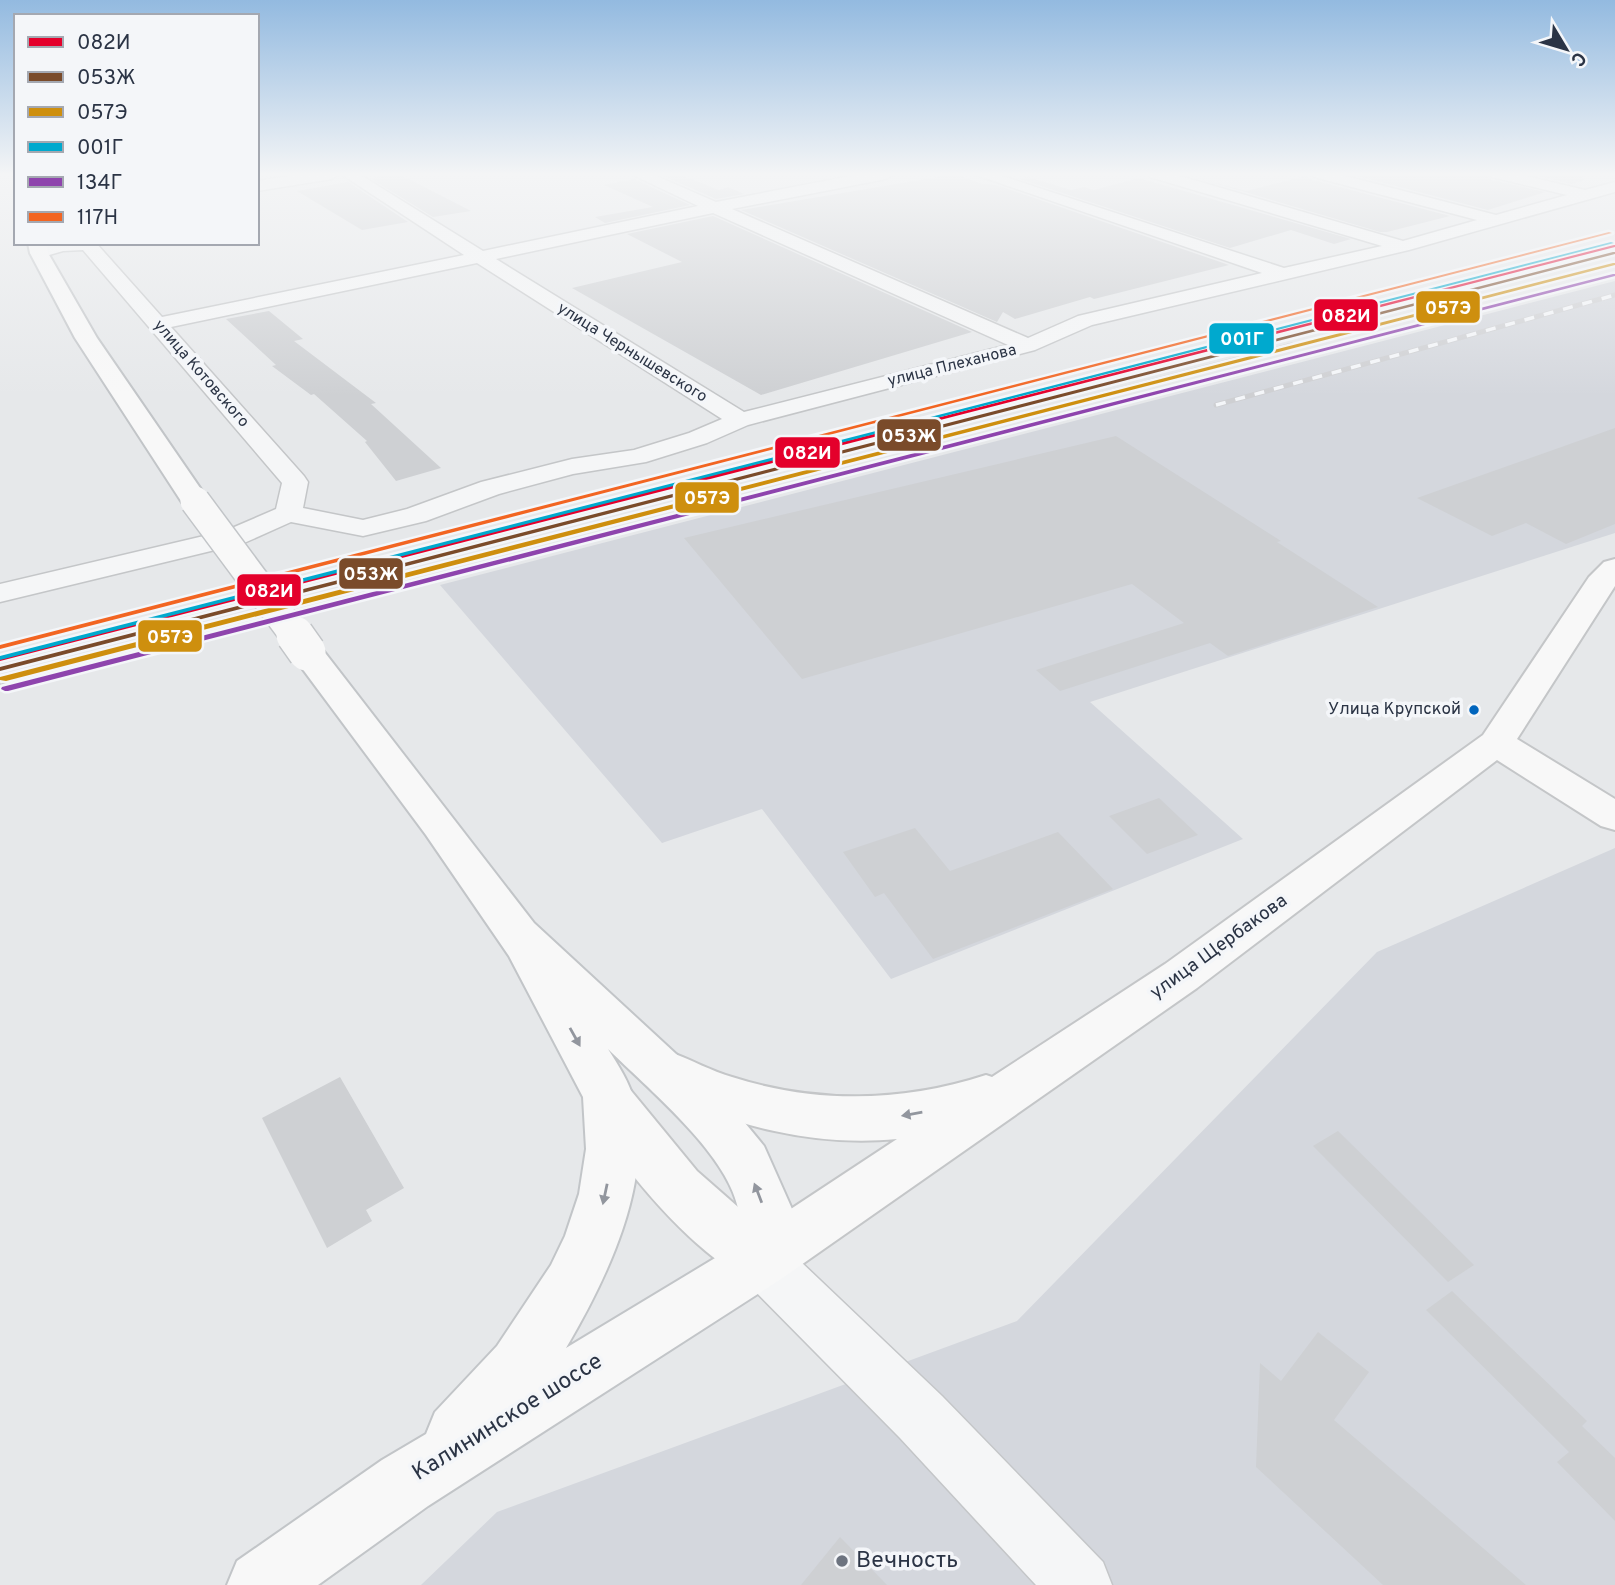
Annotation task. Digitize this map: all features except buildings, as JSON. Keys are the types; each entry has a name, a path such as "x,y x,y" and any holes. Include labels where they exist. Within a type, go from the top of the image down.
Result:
{"main road":[{"path":"38,248 86,338 195,501 518,934 610,1102 659,1167 697,1210 730,1239 761,1260 765,1209 746,1162 709,1116 518,934"},
{"name":"улица Щербакова","path":"761,1260 1181,976 1496,743 1600,584 1615,568"},
{"path":"1496,743 1615,817"},
{"path":"650,1060 698,1088 763,1106 836,1118 894,1118 950,1108 1025,1083"},
{"path":"405,1483 480,1413 536,1342 575,1279 598,1223 612,1163 610,1102"},
{"name":"Калининское шоссе","path":"261,1585 405,1483 761,1260"}],"street":[{"name":"улица Котовского","path":"90,248 295,482 288,513"},
{"name":"улица Чернышевского","path":"463,248 740,420"},
{"path":"158,324 521,248"},
{"path":"804,248 1028,346"},
{"path":"1205,248 1287,275"},
{"name":"улица Плеханова","path":"288,513 363,527 416,515 490,488 560,470 637,457 698,438 740,420 1028,346 1085,320 1395,248"},
{"path":"0,593 234,537 288,513"},
{"path":"761,1260 921,1417 1080,1585"}],"shaded area":[{"path":"1615,281 1615,533 1090,702 1243,839 891,979 762,809 662,843 440,585"},
{"path":"1615,848 1615,1585 421,1585 497,1512 1017,1321 1377,952"}],"railway":[{"path":"1216,405 1615,295"},
{"path":"908,445 1292,345"},
{"path":"170,637 914,443"},
{"path":"0,681 176,635"}],"transit line":[{"name":"117Н","path":"0,647 1552,248"},
{"name":"001Г","path":"0,658 1593,248"},
{"name":"082И","path":"0,659 1607,248"},
{"name":"053Ж","path":"0,669 1615,253"},
{"name":"057Э","path":"3,679 1615,264"},
{"name":"134Г","path":"5,689 1615,275"}],"place":[{"name":"Улица Крупской","path":"1474,710"},
{"name":"Вечность","path":"842,1561"}]}
